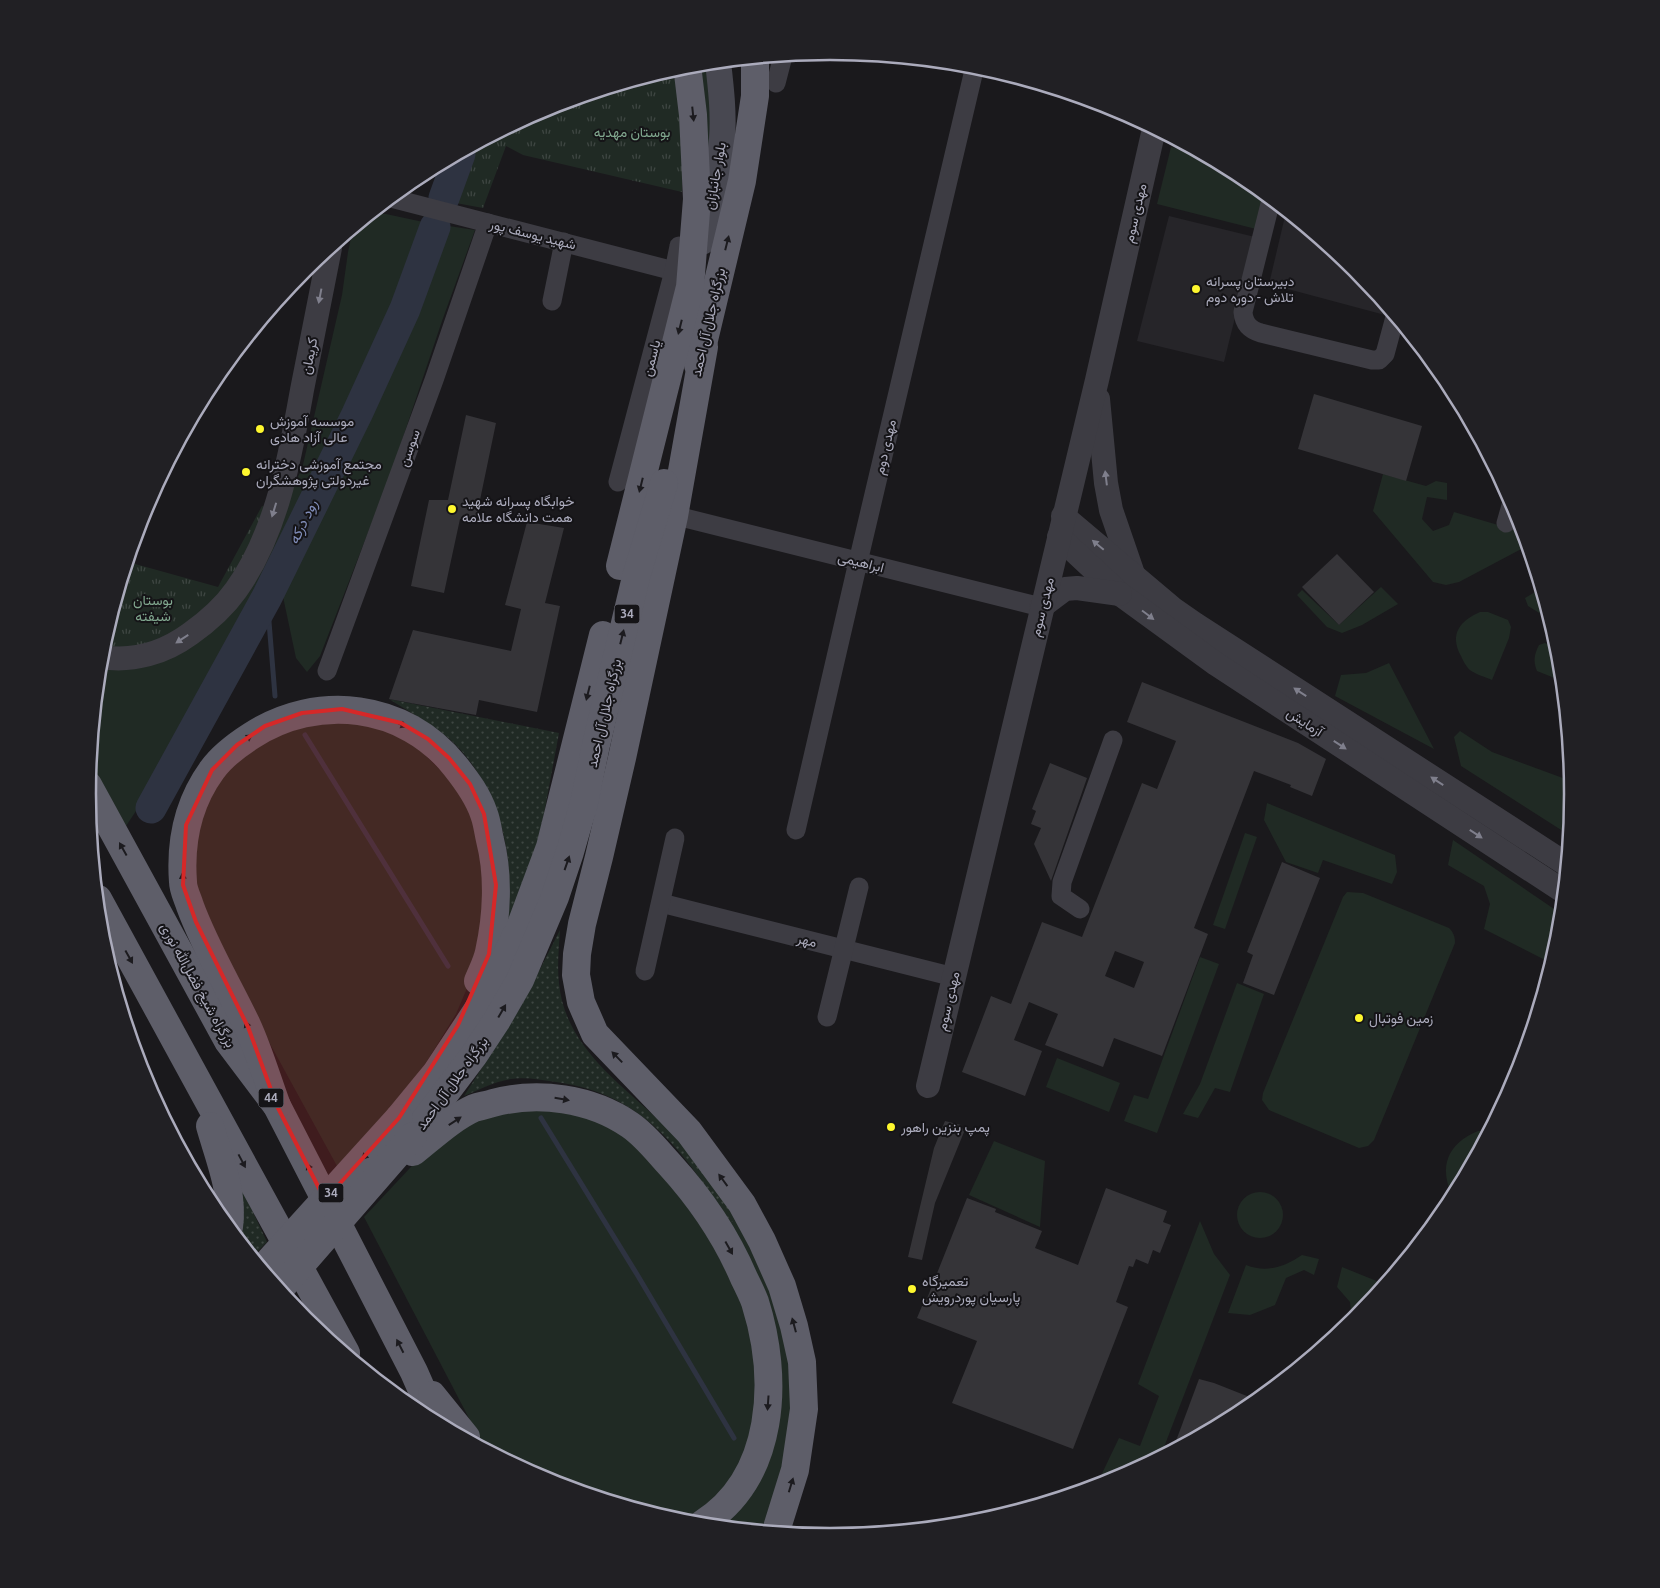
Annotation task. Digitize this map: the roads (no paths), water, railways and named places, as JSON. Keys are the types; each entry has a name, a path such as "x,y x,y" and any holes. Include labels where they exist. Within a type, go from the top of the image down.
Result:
{"highway":[{"name":"بزرگراه جلال آل احمد","path":"267,1264 406,1127 474,1055 520,980 555,897 584,803 636,577 704,347 715,290 742,181 755,96 755,64"},
{"name":"بزرگراه جلال آل احمد","path":"284,1284 374,1182 436,1073 482,1003 519,930 550,848 697,199 693,115 688,74"},
{"path":"704,347 672,525 616,785 582,924 576,975 581,1002 596,1034 689,1132 742,1204 762,1241 782,1286 802,1362 804,1409 795,1470 778,1526"},
{"path":"277,1106 248,1027 196,922 183,885 182,854 186,825 196,796 212,770 237,745 266,726 283,719 302,713 342,709 372,714 400,723 428,739 449,758 470,784 484,814 493,850 496,885 489,954 458,1025 406,1127"},
{"name":"بزرگراه شیخ فضل‌الله نوری","path":"96,800 228,1041 277,1106 414,1372 430,1409"},
{"path":"106,914 338,1339"},
{"path":"193,1072 226,1181 230,1202 229,1215"},
{"path":"374,1182 450,1124 475,1108 503,1100 554,1098 580,1102 613,1114 641,1133 686,1182 713,1219 736,1259 751,1293 767,1350 770,1388 768,1414 763,1439 755,1463 742,1485 711,1518"},
{"path":"414,1372 458,1427"}],"main road":[{"name":"بلوار جانبازان","path":"680,272 713,197 722,142 719,69"}],"street":[{"path":"776,83 781,62"},
{"name":"مهدی دوم","path":"796,830 973,74"},
{"name":"مهدی سوم","path":"928,1086 1153,135"},
{"name":"شهید یوسف پور","path":"399,200 680,272"},
{"path":"1269,207 1243,312 1245,321 1251,329 1372,360 1379,360 1385,354 1393,323"},
{"name":"سوسن","path":"327,672 434,380 488,223"},
{"path":"552,301 564,242"},
{"name":"کریمان","path":"109,657 130,658 165,650 202,625 220,608 236,590 253,563 267,531 288,463 328,259"},
{"name":"یاسمن","path":"618,482 680,272"},
{"path":"1041,607 1065,589 1127,585 1106,483 1096,380"},
{"path":"1506,523 1508,514"},
{"name":"ابراهیمی","path":"681,517 1041,607"},
{"name":"آزمایش","path":"1061,526 1216,664 1558,888"},
{"name":"آزمایش","path":"1127,585 1172,608 1560,860"},
{"path":"1080,909 1061,896 1062,882 1113,740"},
{"path":"645,971 675,838"},
{"path":"827,1017 860,887"},
{"name":"مهر","path":"661,903 954,977"}],"waterway":[{"name":"رود درکه","path":"444,198 457,162"},
{"name":"رود درکه","path":"151,808 267,597 357,414 405,309 435,227"},
{"path":"267,597 275,696"},
{"path":"305,735 448,966"},
{"path":"541,1118 734,1438"}],"place":[{"name":"دبیرستان پسرانه تلاش - دوره دوم","path":"1196,289"},
{"name":"موسسه آموزش عالی آزاد هادی","path":"260,429"},
{"name":"مجتمع آموزشی دخترانه غیردولتی پژوهشگران","path":"246,472"},
{"name":"خوابگاه پسرانه شهید همت دانشگاه علامه","path":"452,509"},
{"name":"زمین فوتبال","path":"1359,1018"},
{"name":"پمپ بنزین راهور","path":"891,1127"},
{"name":"تعمیرگاه پارسیان پوردرویش","path":"912,1289"}],"park label":[{"name":"بوستان مهدیه","path":"632,132"},
{"name":"بوستان شیفته","path":"153,608"}]}
